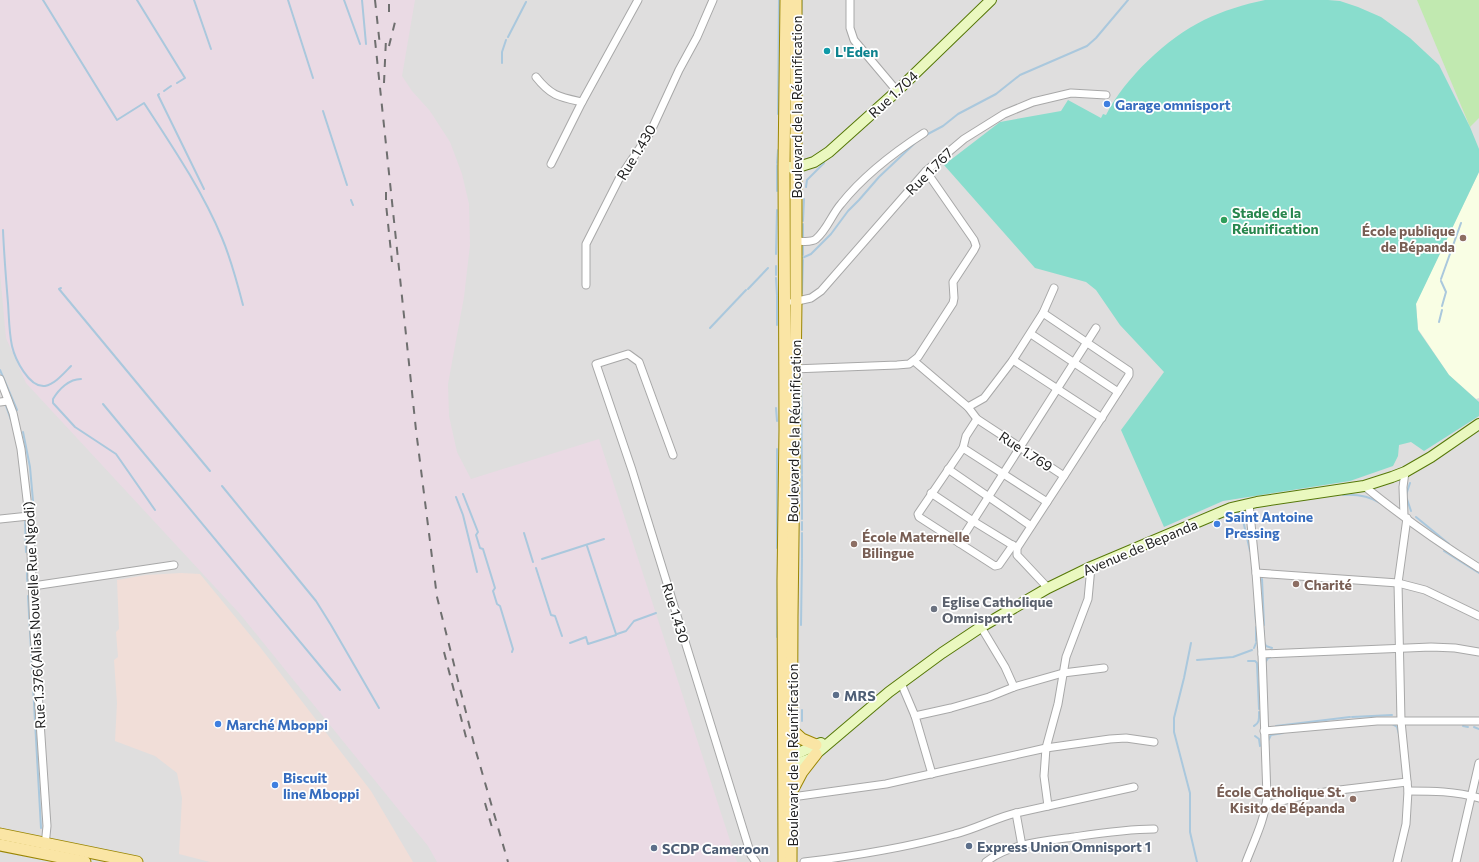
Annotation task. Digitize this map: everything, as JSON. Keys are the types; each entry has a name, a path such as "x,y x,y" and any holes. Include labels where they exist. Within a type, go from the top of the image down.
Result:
{"main road":[{"path":"786,0 790,168 790,302"},
{"name":"Boulevard de la Réunification","path":"791,862 792,794 787,761 792,730 790,302 796,240 790,168 796,0"},
{"name":"Rue 1.704","path":"790,168 814,162 821,158 896,91 991,0"},
{"path":"784,862 787,761 790,369"},
{"name":"Avenue de Bepanda","path":"787,761 805,761 816,749 833,739 901,683 942,653 981,627 1048,588 1091,567 1231,508 1364,486 1405,472 1448,447 1479,424"},
{"path":"792,730 816,749 802,772 792,794"},
{"path":"0,834 84,862"},
{"path":"0,845 45,848 137,862"}],"street":[{"path":"551,164 582,102 638,0"},
{"name":"Rue 1.430","path":"586,285 586,244 620,177 650,133 679,70 697,37 713,0"},
{"path":"850,0 850,28 854,40 896,91"},
{"path":"536,78 552,94 582,102"},
{"name":"Rue 1.767","path":"790,302 811,298 821,291 926,171 964,139 1004,114 1032,102 1071,93 1106,95"},
{"path":"796,240 809,241 816,239 840,204 866,176 881,163 924,133"},
{"path":"790,369 909,364 918,357 950,309 954,298 953,282 976,246 974,240 926,171"},
{"path":"968,407 987,395 1013,360 1043,313 1054,288"},
{"path":"1043,313 1087,342"},
{"path":"959,543 1002,473 1096,328"},
{"path":"1031,334 1118,392"},
{"name":"Rue 1.769","path":"914,360 968,407 977,419 1064,476 1129,375 1129,371 1087,342"},
{"name":"Rue 1.430","path":"673,455 639,362 628,354 596,364 632,470 751,855 756,862"},
{"path":"1013,360 1102,418"},
{"name":"Rue 1.376(Alias Nouvelle Rue Ngodi)","path":"0,379 8,401 21,449 29,516 47,826 45,848"},
{"path":"0,402 8,401"},
{"path":"977,419 966,436 963,448 931,493 918,514 919,517 997,566 1032,526 1064,476"},
{"path":"963,448 1047,502"},
{"path":"948,469 1032,526"},
{"path":"1397,862 1406,824 1408,791 1401,721 1398,583 1406,517 1403,486 1405,472"},
{"path":"1364,486 1452,551 1479,568"},
{"path":"931,493 973,521 1015,546 1017,555 1048,588"},
{"path":"1246,862 1266,805 1262,654 1249,504"},
{"path":"0,519 29,516"},
{"path":"33,586 174,565"},
{"path":"1048,806 1044,776 1046,748 1058,704 1068,649 1088,599 1091,567"},
{"path":"1256,573 1398,583 1425,590 1479,616"},
{"path":"981,627 1005,666 1014,687"},
{"path":"1262,654 1399,648 1455,648 1479,652"},
{"path":"915,716 951,708 989,697 1014,687 1064,673 1104,668"},
{"path":"901,683 915,716 932,774"},
{"path":"1264,731 1347,723 1479,721"},
{"path":"792,794 857,789 932,774 1046,748 1126,738 1154,742"},
{"path":"1456,862 1479,763"},
{"path":"1266,805 1302,796 1331,791 1407,782"},
{"path":"804,862 854,856 955,834 1003,816 1134,787"},
{"path":"1408,791 1442,792 1471,795 1479,798"},
{"path":"1016,813 1022,846"},
{"path":"986,862 996,854 1022,846 1120,830 1154,829"}],"shaded area":[{"path":"0,0 1479,0 1479,862 0,862"},
{"path":"0,0 415,0 402,76 412,91 430,111 450,142 462,174 469,204 470,245 464,297 448,384 449,416 457,452 471,479 599,439 737,862 437,862 428,846 240,614 26,383 6,338 0,273"},
{"name":"Stade de la Réunification","path":"1265,0 1328,0 1340,1 1358,7 1381,17 1410,38 1439,65 1470,127 1479,149 1479,172 1416,304 1418,330 1449,375 1479,402 1479,416 1424,451 1411,442 1399,445 1398,456 1393,466 1350,481 1223,501 1164,527 1121,430 1164,372 1120,325 1096,290 1086,282 1035,268 944,165 1000,122 1061,111 1068,100 1101,118 1103,114 1106,115 1124,87 1148,60 1176,37 1204,20 1218,14"},
{"name":"École publique de Bépanda","path":"1479,172 1479,398 1476,399 1449,375 1418,329 1416,303"},
{"name":"Marché Mboppi","path":"181,573 200,574 260,647 371,791 413,862 210,862 179,854 182,798 177,773 155,756 115,741 117,703 114,660 118,657 116,632 119,629 117,580 146,575"}],"green space":[{"path":"1417,0 1479,0 1479,118 1470,127"}],"waterway":[{"path":"43,0 117,120 144,103 165,135 186,169 214,220 228,254 243,305"},
{"path":"137,0 185,78 177,83"},
{"path":"194,0 211,49"},
{"path":"288,0 313,78"},
{"path":"344,0 360,44"},
{"path":"362,0 366,44"},
{"path":"778,114 779,0"},
{"path":"801,31 802,0"},
{"path":"926,135 943,126 958,114 996,94 1020,75 1087,46 1096,38 1128,0"},
{"path":"508,37 526,2"},
{"path":"502,63 502,52 506,40"},
{"path":"164,91 171,86"},
{"path":"159,94 158,95 204,189"},
{"path":"323,111 347,185"},
{"path":"802,258 811,254 831,234 848,211 879,177 915,143"},
{"path":"777,163 778,150"},
{"path":"806,187 807,180 824,163"},
{"path":"777,165 777,191"},
{"path":"803,221 804,199"},
{"path":"351,200 353,205"},
{"path":"776,254 777,210"},
{"path":"1441,279 1461,223"},
{"path":"803,224 803,239"},
{"path":"3,230 10,335 12,346 20,365 28,378 39,385 45,386 56,381 71,366"},
{"path":"803,243 803,255"},
{"path":"802,293 803,260"},
{"path":"776,266 776,275"},
{"path":"748,289 768,268"},
{"path":"776,278 777,295"},
{"path":"1441,281 1446,292 1442,306"},
{"path":"61,288 59,289 210,471"},
{"path":"710,328 746,290"},
{"path":"777,296 777,325"},
{"path":"1439,322 1442,310"},
{"path":"801,314 801,367"},
{"path":"0,370 17,410"},
{"path":"801,371 802,474"},
{"path":"81,379 72,381 61,388 55,395 53,403 75,427 116,454 155,510"},
{"path":"5,403 11,420"},
{"path":"103,404 340,690"},
{"path":"776,408 777,421"},
{"path":"23,432 30,467 33,501"},
{"path":"777,449 777,548"},
{"path":"802,476 802,519"},
{"path":"1406,495 1410,483"},
{"path":"222,486 316,601 379,708"},
{"path":"463,494 478,532 476,535 480,548 483,549 495,588 493,591 497,604 500,606 513,649 512,652"},
{"path":"1343,495 1363,496 1380,503"},
{"path":"456,497 463,515 477,572"},
{"path":"1407,499 1411,511"},
{"path":"1236,511 1242,516 1250,551"},
{"path":"1416,517 1449,544"},
{"path":"25,519 26,552"},
{"path":"802,522 802,530"},
{"path":"524,533 533,562"},
{"path":"802,533 802,558"},
{"path":"542,559 604,539"},
{"path":"587,546 616,634"},
{"path":"777,637 778,550"},
{"path":"1444,551 1479,573"},
{"path":"801,625 802,559"},
{"path":"536,568 551,615 555,616 562,636"},
{"path":"27,569 27,577"},
{"path":"27,578 28,585"},
{"path":"1262,579 1264,625"},
{"path":"28,596 41,828"},
{"path":"37,601 38,627"},
{"path":"1255,607 1256,622"},
{"path":"617,634 626,631 634,621 656,613"},
{"path":"1256,627 1256,641"},
{"path":"1264,631 1264,638"},
{"path":"38,635 39,657"},
{"path":"570,643 586,637 588,644 616,635"},
{"path":"1264,642 1266,646 1272,648"},
{"path":"1191,643 1174,718 1174,732 1190,793 1190,832 1197,862"},
{"path":"1254,648 1256,643"},
{"path":"1197,660 1233,657 1252,650"},
{"path":"1265,663 1268,658 1272,657"},
{"path":"1248,661 1255,661 1257,663 1259,709"},
{"path":"802,710 802,721"},
{"path":"1254,726 1258,722 1259,712"},
{"path":"1352,717 1392,715"},
{"path":"1276,726 1350,717"},
{"path":"1392,724 1397,727 1399,734"},
{"path":"1463,726 1468,727"},
{"path":"1474,727 1479,729"},
{"path":"1268,741 1271,735 1283,733"},
{"path":"1255,736 1259,739 1260,746"}],"railway":[{"path":"375,0 380,46"},
{"path":"389,0 389,12"},
{"path":"389,46 396,18"},
{"path":"384,83 386,39"},
{"path":"375,40 416,430 437,597 475,748 508,862"},
{"path":"386,192 392,262"},
{"path":"444,652 467,741"},
{"path":"485,803 493,831"}],"place":[{"name":"L'Eden","path":"827,51"},
{"name":"Garage omnisport","path":"1107,104"},
{"name":"Stade de la Réunification","path":"1224,220"},
{"name":"École publique de Bépanda","path":"1463,238"},
{"name":"Saint Antoine Pressing","path":"1217,524"},
{"name":"École Maternelle Bilingue","path":"854,544"},
{"name":"Charité","path":"1296,584"},
{"name":"Eglise Catholique Omnisport","path":"934,609"},
{"name":"MRS","path":"836,695"},
{"name":"Marché Mboppi","path":"218,724"},
{"name":"Biscuit line Mboppi","path":"275,785"},
{"name":"École Catholique St. Kisito de Bépanda","path":"1353,799"},
{"name":"Express Union Omnisport 1","path":"969,846"},
{"name":"SCDP Cameroon","path":"654,848"}]}
